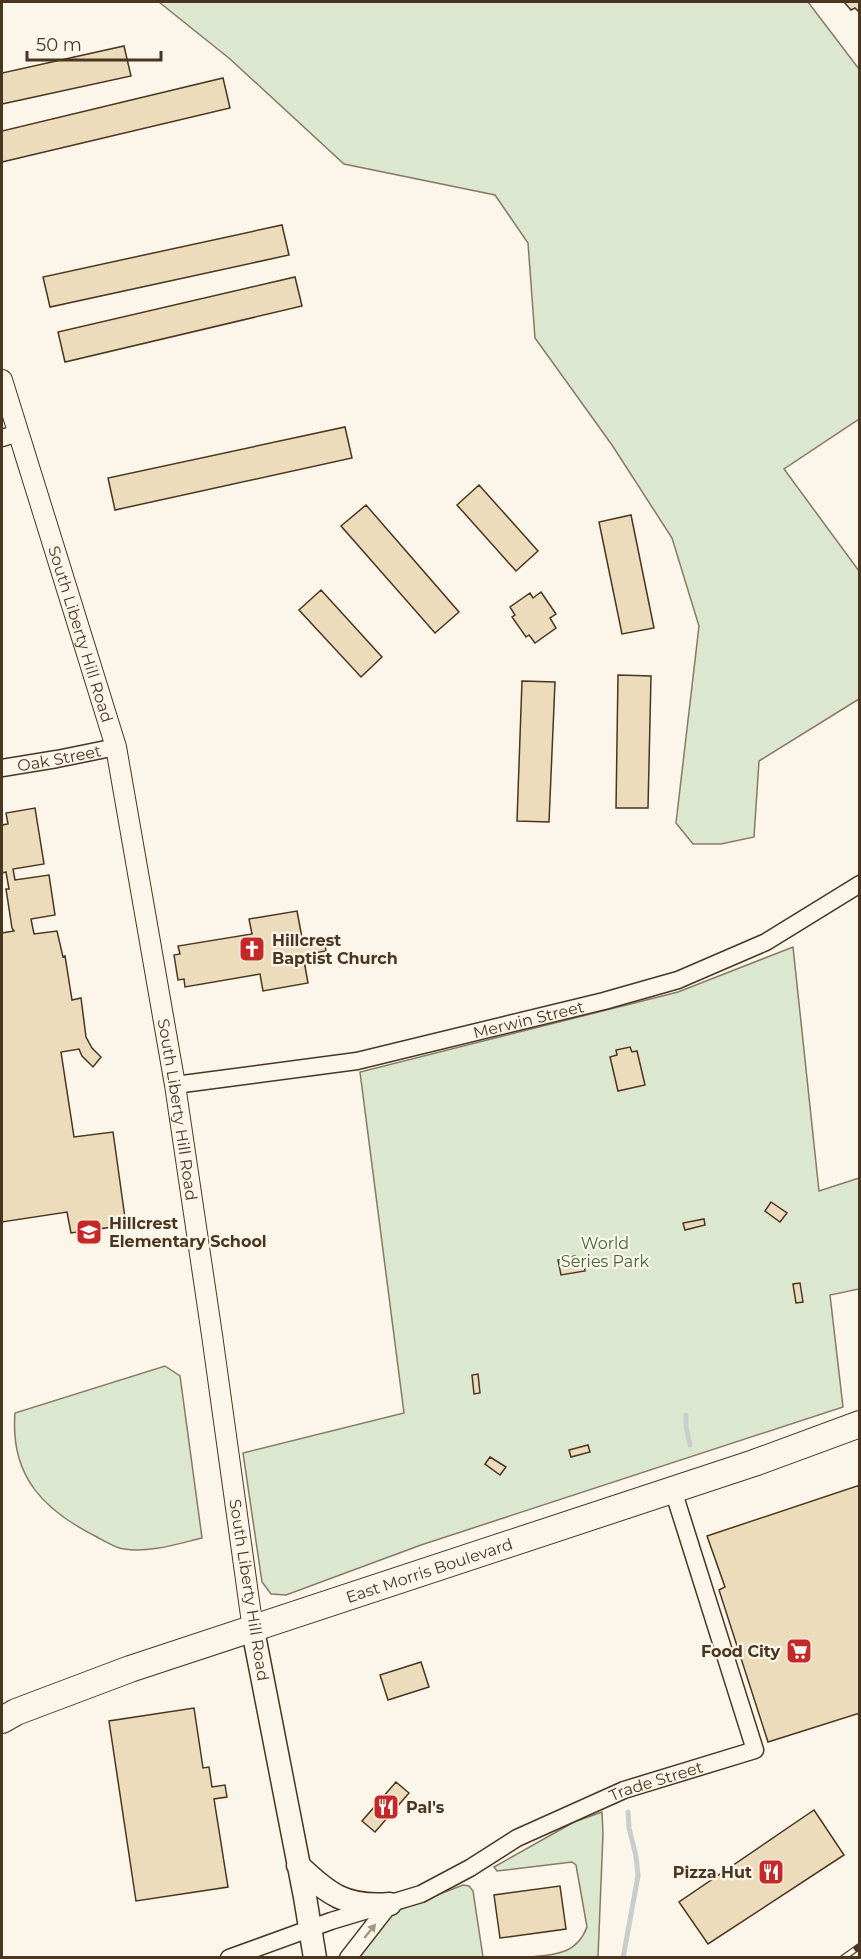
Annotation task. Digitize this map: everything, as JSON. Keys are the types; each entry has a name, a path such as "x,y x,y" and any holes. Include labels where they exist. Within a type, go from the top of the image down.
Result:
{"main road":[{"name":"East Morris Boulevard","path":"2,1720 16,1712 130,1669 674,1490 860,1424"},
{"name":"South Liberty Hill Road","path":"253,1630 315,1958"},
{"path":"298,1864 323,1889 351,1902 370,1906 390,1904"}],"street":[{"name":"South Liberty Hill Road","path":"2,380 10,435 116,747 175,1085 253,1630"},
{"name":"Oak Street","path":"2,768 116,747"},
{"name":"Merwin Street","path":"175,1085 357,1061 604,1002 678,980 766,942 860,884"},
{"name":"Trade Street","path":"229,1958 311,1928 421,1894 470,1868 517,1838 624,1790 755,1749 674,1490"},
{"path":"348,1958 390,1904"}],"green space":[{"path":"159,2 808,2 859,69 859,419 784,469 859,571 859,699 759,761 754,837 721,844 693,844 676,823 699,626 672,538 612,445 535,338 528,243 495,195 344,164 230,59"},
{"name":"World Series Park","path":"793,947 819,1191 859,1178 859,1289 830,1295 843,1407 421,1545 286,1595 271,1594 262,1582 243,1453 404,1413 360,1072 678,992"},
{"path":"165,1366 180,1376 202,1538 154,1549 120,1548 76,1526 45,1502 33,1488 18,1455 15,1413"},
{"path":"602,1812 598,1957 530,1957 564,1951 571,1948 583,1936 587,1927 576,1865 572,1862 497,1871 494,1867 574,1822"},
{"path":"463,1885 469,1886 473,1891 483,1957 356,1958 393,1912"}],"building":[{"path":"844,2 860,2 860,13 855,8 851,10"},
{"path":"124,46 131,76 2,104 2,73"},
{"path":"223,78 230,108 2,162 2,131"},
{"path":"282,225 289,255 50,307 43,277"},
{"path":"295,277 302,306 65,362 58,332"},
{"path":"345,427 352,458 115,510 108,478"},
{"path":"479,485 538,551 516,571 457,505"},
{"path":"366,505 459,612 435,633 341,526"},
{"path":"631,515 654,628 622,634 599,522"},
{"path":"321,590 382,657 361,677 299,610"},
{"path":"541,592 556,614 550,618 556,628 535,643 529,635 526,637 512,617 515,615 510,607 530,593 533,598"},
{"path":"618,675 651,676 648,808 616,808"},
{"path":"522,681 555,682 549,822 517,821"},
{"name":"Hillcrest Elementary School","path":"35,808 44,864 13,869 15,880 49,875 55,915 31,919 34,934 57,931 63,957 65,956 72,1000 81,998 86,1037 101,1057 93,1067 82,1056 79,1049 61,1052 74,1137 113,1132 126,1225 71,1233 67,1212 2,1222 2,933 14,931 6,889 9,889 6,872 2,873 2,825 8,824 6,813"},
{"name":"Hillcrest Baptist Church","path":"297,911 303,943 324,939 326,951 303,955 308,983 263,991 260,974 185,987 184,979 178,980 174,955 180,954 178,946 252,934 249,919"},
{"path":"630,1047 632,1052 637,1051 645,1085 618,1091 610,1057 617,1055 616,1050"},
{"path":"771,1202 787,1213 780,1222 765,1211"},
{"path":"704,1219 705,1225 685,1230 683,1223"},
{"path":"575,1256 576,1261 583,1259 585,1271 561,1275 558,1260"},
{"path":"800,1283 803,1302 796,1303 793,1284"},
{"path":"478,1374 480,1393 474,1394 472,1375"},
{"path":"588,1445 590,1452 571,1457 569,1450"},
{"path":"490,1457 506,1467 500,1475 485,1464"},
{"name":"Food City","path":"860,1485 860,1713 768,1742 719,1590 725,1587 707,1536"},
{"path":"421,1662 429,1687 388,1700 380,1675"},
{"path":"194,1708 203,1768 209,1767 212,1787 225,1785 227,1797 214,1799 228,1887 136,1901 109,1721"},
{"name":"Pal's","path":"396,1782 409,1793 375,1832 362,1821"},
{"path":"814,1810 844,1855 708,1944 679,1902"},
{"path":"560,1886 566,1929 500,1938 494,1895"}],"waterway":[{"path":"686,1415 690,1445"},
{"path":"623,1958 638,1876 628,1812"}],"railway":[{"path":"843,1958 860,1946"}],"place":[{"name":"Hillcrest Baptist Church","path":"252,949"},
{"name":"Hillcrest Elementary School","path":"89,1232"},
{"name":"Food City","path":"799,1651"},
{"name":"Pal's","path":"386,1807"},
{"name":"Pizza Hut","path":"771,1872"}]}
